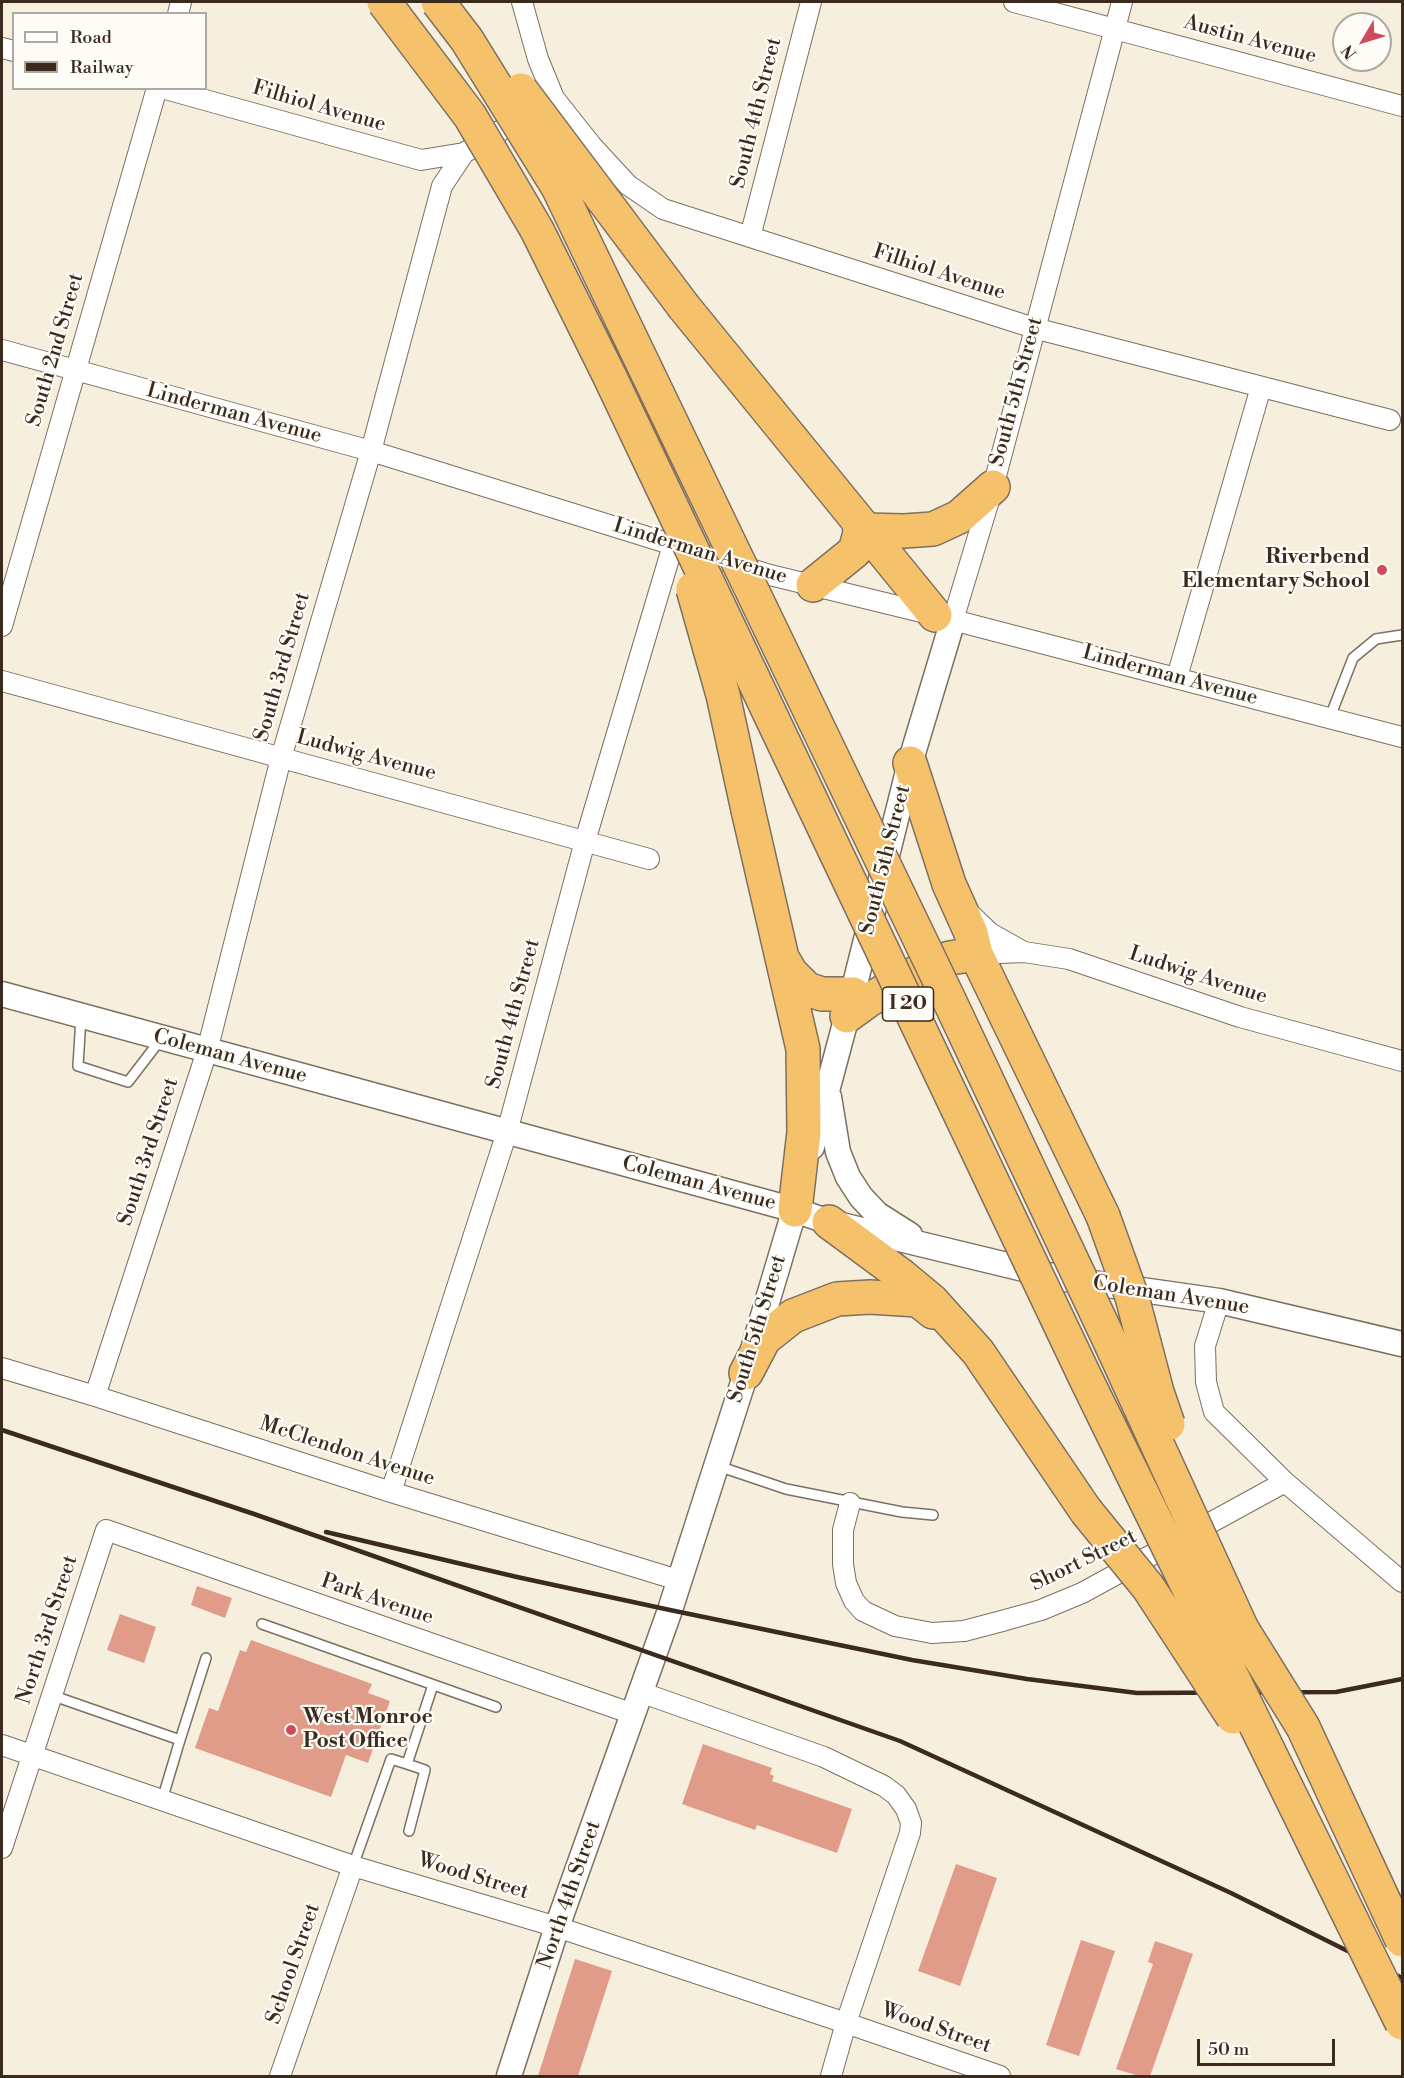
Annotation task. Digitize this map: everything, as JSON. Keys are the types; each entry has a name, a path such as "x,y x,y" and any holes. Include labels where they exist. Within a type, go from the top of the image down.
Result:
{"highway":[{"name":"I 20","path":"384,2 470,116 532,221 639,438 1086,1379 1402,2024"},
{"name":"I 20","path":"438,2 467,40 558,187 986,1077 1242,1629 1303,1727 1402,1940"},
{"path":"447,2 482,39 684,307 862,527 944,618"},
{"path":"639,438 692,588 723,695 803,1049 804,1132 795,1210"},
{"path":"862,527 904,531 933,529 959,518 993,487"},
{"path":"813,585 855,551 862,527"},
{"path":"910,763 949,884 970,933 976,954 1102,1216 1132,1297 1157,1392 1242,1629"},
{"path":"784,961 791,973 807,989 850,1005 869,1000 931,964 976,954"},
{"path":"829,1222 932,1301 978,1352 1086,1511 1148,1587 1313,1840"},
{"path":"746,1373 764,1339 793,1316 837,1299 870,1297 918,1300 978,1352"}],"street":[{"path":"522,2 538,59 554,98"},
{"name":"South 4th Street","path":"750,237 811,2"},
{"name":"Austin Avenue","path":"1014,2 1402,103"},
{"name":"South 5th Street","path":"637,1703 670,1610 746,1373 795,1210 850,1005 944,618 993,487 1122,2"},
{"name":"South 2nd Street","path":"2,626 156,90"},
{"name":"Filhiol Avenue","path":"169,90 421,160 464,153"},
{"name":"South 3rd Street","path":"94,1396 207,1051 281,758 371,451 442,186 464,153 554,98"},
{"name":"Filhiol Avenue","path":"554,98 592,146 628,185 663,209 1034,328 1396,422"},
{"name":"Linderman Avenue","path":"2,351 371,451 770,575 1177,677 1402,737"},
{"path":"1177,677 1261,387"},
{"name":"South 4th Street","path":"391,1492 507,1132 585,841 673,545"},
{"name":"Ludwig Avenue","path":"2,681 649,859"},
{"path":"956,899 990,933 1024,951"},
{"name":"Ludwig Avenue","path":"976,954 1024,951 1069,959 1240,1017 1402,1061"},
{"name":"Coleman Avenue","path":"2,994 795,1210 829,1222 1065,1279 1219,1301 1402,1344"},
{"path":"828,1088 838,1152 848,1177 877,1215 927,1246"},
{"path":"1219,1301 1205,1346 1206,1382 1214,1412 1285,1482 1402,1582"},
{"name":"McClendon Avenue","path":"2,1368 391,1492 678,1580"},
{"name":"Short Street","path":"850,1503 843,1530 843,1564 846,1582 854,1601 863,1611 895,1626 932,1633 964,1631 1002,1621 1041,1610 1082,1593 1285,1482"},
{"name":"North 3rd Street","path":"2,1848 106,1530"},
{"name":"Park Avenue","path":"106,1530 637,1703 824,1757 884,1786 906,1809 911,1822 910,1833 846,2023 831,2076"},
{"name":"North 4th Street","path":"509,2076 557,1927 637,1703"},
{"name":"Wood Street","path":"2,1745 353,1866 557,1927 1000,2076"},
{"name":"School Street","path":"280,2076 353,1866"}],"lane":[{"path":"1330,717 1353,658 1376,639 1402,635"},
{"path":"81,1017 78,1066 129,1082 161,1038"},
{"path":"716,1465 786,1489 850,1503 933,1515"},
{"path":"262,1624 495,1707"},
{"path":"162,1800 206,1658"},
{"path":"407,1764 433,1685"},
{"path":"51,1695 180,1740"},
{"path":"353,1866 391,1759 425,1770 409,1831"}],"building":[{"path":"197,1586 232,1598 225,1618 191,1605"},
{"path":"120,1614 156,1627 144,1663 107,1650"},
{"name":"West Monroe Post Office","path":"251,1640 372,1684 368,1693 390,1701 368,1763 346,1755 331,1797 195,1748 209,1708 218,1711 240,1650 246,1652"},
{"path":"703,1744 772,1768 770,1774 774,1776 772,1781 852,1809 837,1853 757,1825 755,1830 682,1804"},
{"path":"956,1864 997,1878 960,1986 918,1971"},
{"path":"1081,1940 1115,1951 1079,2056 1046,2045"},
{"path":"1155,1941 1193,1954 1150,2076 1139,2076 1116,2069 1153,1964 1148,1962"},
{"path":"575,1959 612,1971 578,2076 538,2076"}],"railway":[{"path":"2,1430 254,1514 900,1741 1231,1893 1402,1978"},
{"path":"326,1532 670,1610 912,1660 1027,1679 1137,1693 1336,1692 1402,1679"}],"place":[{"name":"Riverbend Elementary School","path":"1382,570"},
{"name":"West Monroe Post Office","path":"291,1730"}]}
